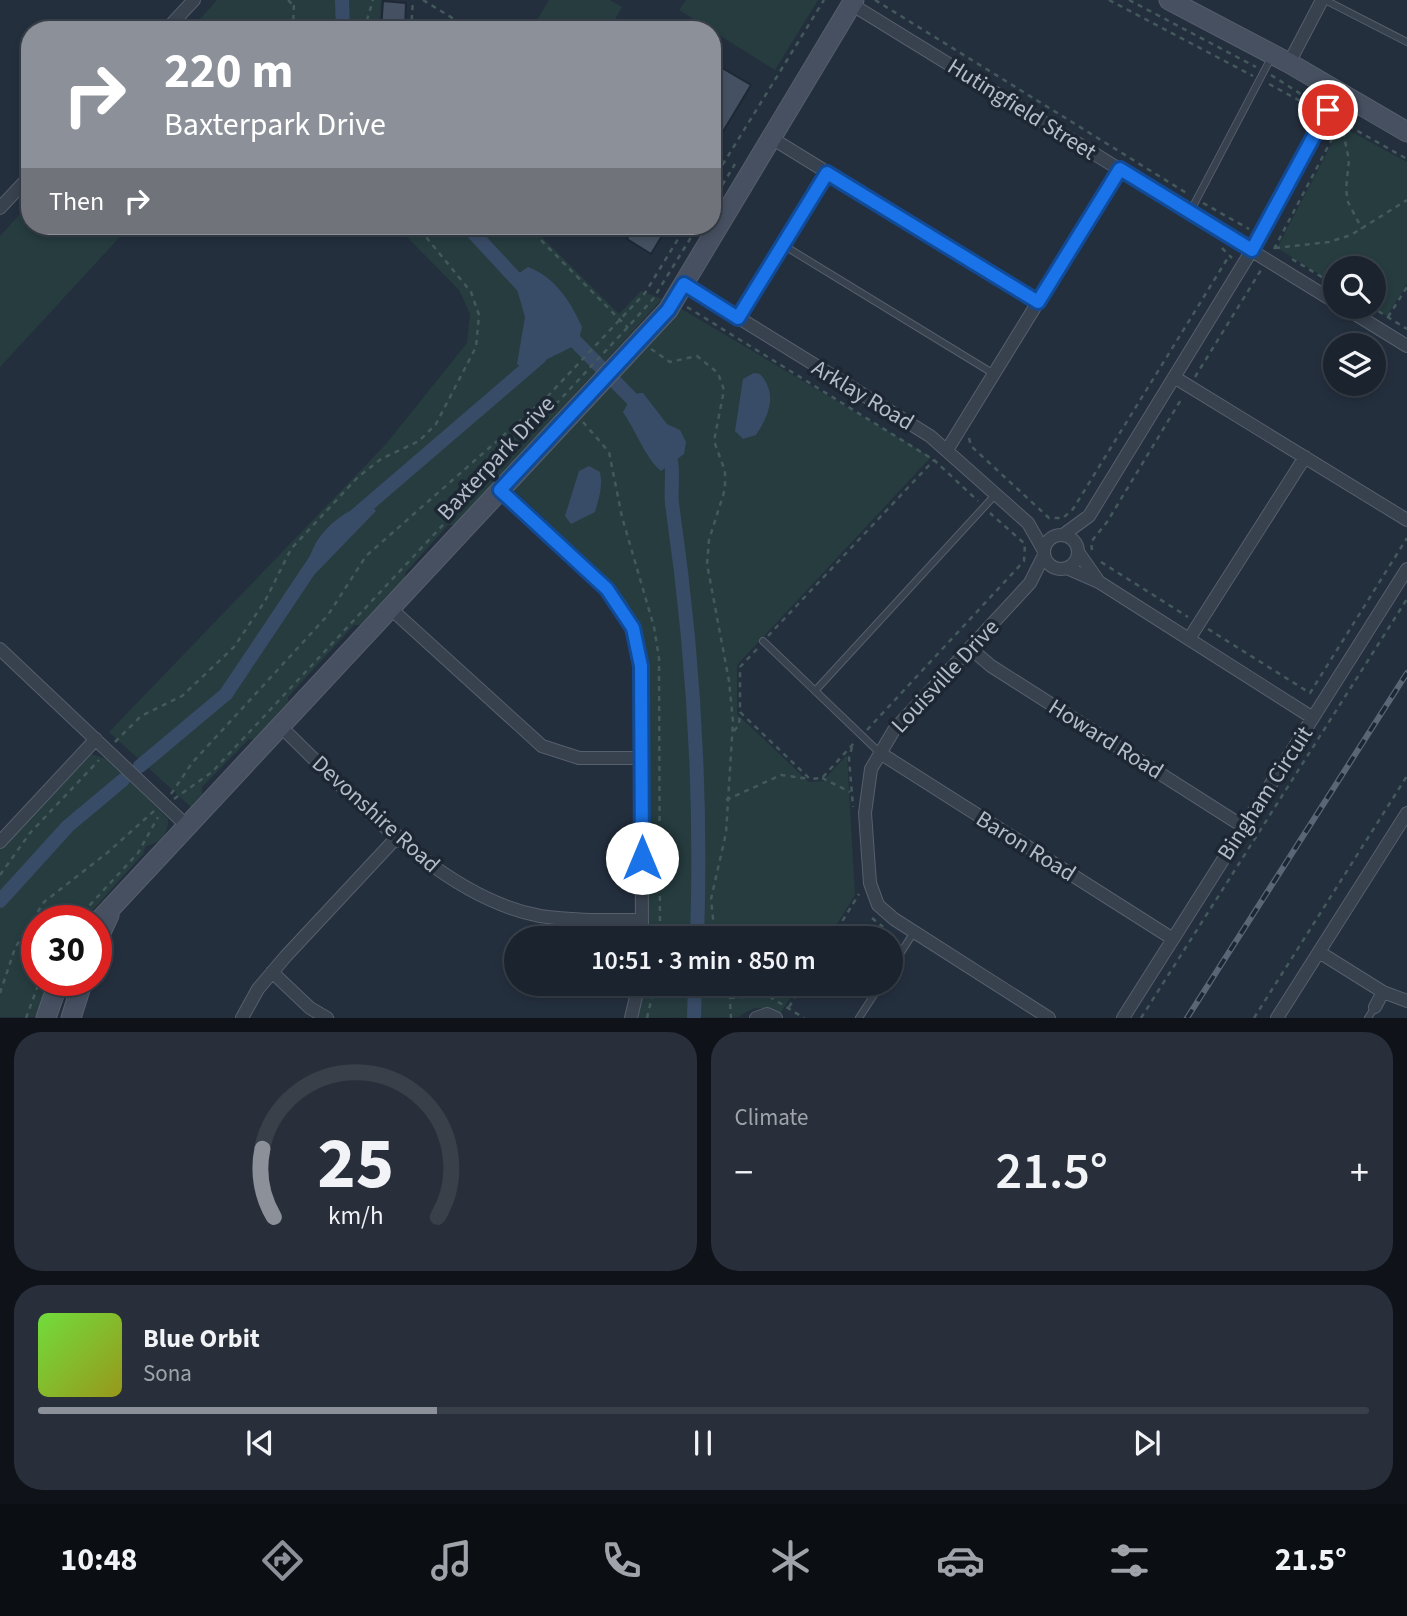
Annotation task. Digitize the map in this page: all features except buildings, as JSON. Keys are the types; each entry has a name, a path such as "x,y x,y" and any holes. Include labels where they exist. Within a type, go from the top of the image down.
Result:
{"street":[{"path":"174,21 194,0"},
{"path":"1169,0 1405,127"},
{"path":"1281,59 1324,0"},
{"name":"Baxterpark Drive","path":"721,224 853,2"},
{"name":"Hutingfield Street","path":"853,2 1252,250 1272,251 1323,292"},
{"path":"1064,568 1076,560 1089,516 1252,250 1338,92"},
{"path":"773,139 1038,302"},
{"path":"947,450 1120,169"},
{"path":"0,208 21,186"},
{"name":"Baxterpark Drive","path":"112,908 500,490 567,406 633,333 668,310 714,235"},
{"name":"Arklay Road","path":"684,284 930,436 1028,523 1044,553"},
{"path":"1363,319 1407,346"},
{"path":"1174,377 1407,520"},
{"path":"1189,639 1305,457"},
{"path":"500,490 607,589 629,618 640,653 642,926"},
{"path":"1089,516 1046,543 1044,553 1049,565 1099,582 1313,718"},
{"name":"Arklay Road","path":"1028,523 1059,535"},
{"path":"1059,535 1072,538 1099,582"},
{"name":"Louisville Drive","path":"1044,553 1030,583 894,730 871,769 866,797 870,883 878,905 910,937 1049,1017"},
{"name":"Louisville Drive","path":"1030,583 1064,568"},
{"name":"Bingham Circuit","path":"1122,1017 1407,569"},
{"path":"390,608 542,746 579,758 641,758"},
{"name":"Howard Road","path":"970,648 991,666 1244,827"},
{"path":"0,649 187,826"},
{"name":"Devonshire Road","path":"280,726 398,836 450,879 482,897 512,909 571,919 642,920"},
{"path":"0,842 96,739"},
{"name":"Baron Road","path":"880,753 1172,939"},
{"path":"1277,1017 1407,813"},
{"path":"242,1017 258,989 272,972 398,836"},
{"path":"1318,952 1383,992 1407,1000"},
{"path":"272,972 310,1008 327,1017"},
{"path":"1372,1012 1383,992"},
{"path":"46,1017 53,996"},
{"path":"71,1017 78,996"},
{"path":"631,1017 636,996"},
{"path":"756,1017 759,1014 776,1017"}],"lane":[{"path":"1324,0 1407,42"},
{"path":"1190,212 1281,59"},
{"path":"738,318 827,173"},
{"path":"783,244 994,374"},
{"path":"815,691 996,494"},
{"path":"763,642 880,753"},
{"path":"903,948 910,937"},
{"path":"859,1017 873,996"}],"path":[{"path":"288,0 293,6"},
{"path":"293,21 294,0"},
{"path":"367,21 373,0"},
{"path":"412,21 413,0"},
{"path":"423,0 457,21"},
{"path":"721,166 824,0"},
{"path":"875,0 1197,200 1260,235 1272,251 1323,279"},
{"path":"1362,229 1348,202 1348,147 1341,122 1272,251 1107,522 1091,542 1092,556 1310,693 1407,538"},
{"path":"1272,251 1329,242 1362,229 1407,200"},
{"path":"0,875 30,833 141,716 182,696 234,647 265,601 291,549 358,477 381,459 419,441 436,424 476,347 479,315 471,292 424,235"},
{"path":"536,235 633,333 670,362 698,356 718,373 724,390 714,441 725,471 725,489 709,540 707,564 729,681 732,732 726,833 711,899 714,926"},
{"path":"90,905 138,853 155,820 192,763 328,615 366,556 525,418 569,374 645,293 680,235"},
{"path":"0,993 15,948 44,902 181,792 212,772 567,406 633,333 692,235"},
{"path":"1216,244 1229,256 1258,274"},
{"path":"969,438 971,446 1049,518 1063,518 1073,509 1229,256"},
{"path":"1407,287 1388,317 1407,329"},
{"path":"687,307 934,460 1025,544 1024,561 822,778"},
{"path":"732,732 739,725 740,667 934,460"},
{"path":"1141,1017 1407,599"},
{"path":"740,712 810,779"},
{"path":"853,744 849,758 853,818"},
{"path":"726,800 781,775 822,778 851,793"},
{"path":"1254,1017 1407,776"},
{"path":"858,882 859,894 865,905"},
{"path":"839,926 859,894"},
{"path":"870,916 910,937"},
{"path":"26,1017 34,996"},
{"path":"647,1017 652,996"},
{"path":"729,996 730,1017"},
{"path":"789,1007 796,996"}],"green space":[{"path":"217,0 381,0 380,21 198,21"},
{"path":"549,0 610,0 622,7 614,21 536,21"},
{"path":"686,0 818,0 775,70 721,36 721,21 697,21 679,10"},
{"path":"1341,126 1407,162 1407,284 1387,316 1386,256 1323,256 1323,277 1277,248"},
{"path":"21,213 21,235 122,235 0,367 0,236"},
{"path":"405,235 540,235 619,314 641,291 662,299 455,525 448,525 405,573 405,578 360,625 354,625 288,697 288,702 255,739 249,739 202,787 202,794 191,807 109,732 386,444 467,343 470,314 459,290"},
{"path":"675,305 931,457 737,665 737,714 809,782 823,781 847,755 855,895 836,926 648,926 646,659 639,626 614,585 514,490 517,479"},
{"path":"91,754 109,760 168,819 165,833 159,840 146,846 143,854 97,905 21,905 21,996 44,996 39,1017 0,1017 0,848"},
{"path":"642,996 791,996 780,1014 759,1008 749,1010 739,1017 637,1018"}],"water":[{"path":"528,267 538,271 561,291 582,327 578,344 525,370 517,364 525,317 517,289 519,273"},
{"path":"754,373 760,374 766,382 770,404 756,435 743,439 735,431 743,379"},
{"path":"643,393 667,424 680,430 686,442 684,454 661,471 646,452 623,412 632,396"},
{"path":"589,466 600,472 601,477 595,512 571,524 565,516 579,471"},
{"path":"369,503 376,511 313,576 307,574 313,549 327,529 346,513"}],"waterway":[{"path":"342,0 343,21"},
{"path":"475,235 530,294"},
{"path":"566,332 642,409"},
{"path":"356,515 540,357"},
{"path":"666,447 672,467 672,504 694,720 698,829 697,926"},
{"path":"140,766 226,694 317,558"},
{"path":"0,901 68,826 123,780"},
{"path":"694,1018 695,996"}],"railway":[{"path":"1187,1018 1407,673"}],"route":[{"path":"642,858 641,666 633,628 623,608 607,589 500,490 668,310 684,284 738,318 827,173 1038,302 1120,169 1252,250 1328,110"}]}
